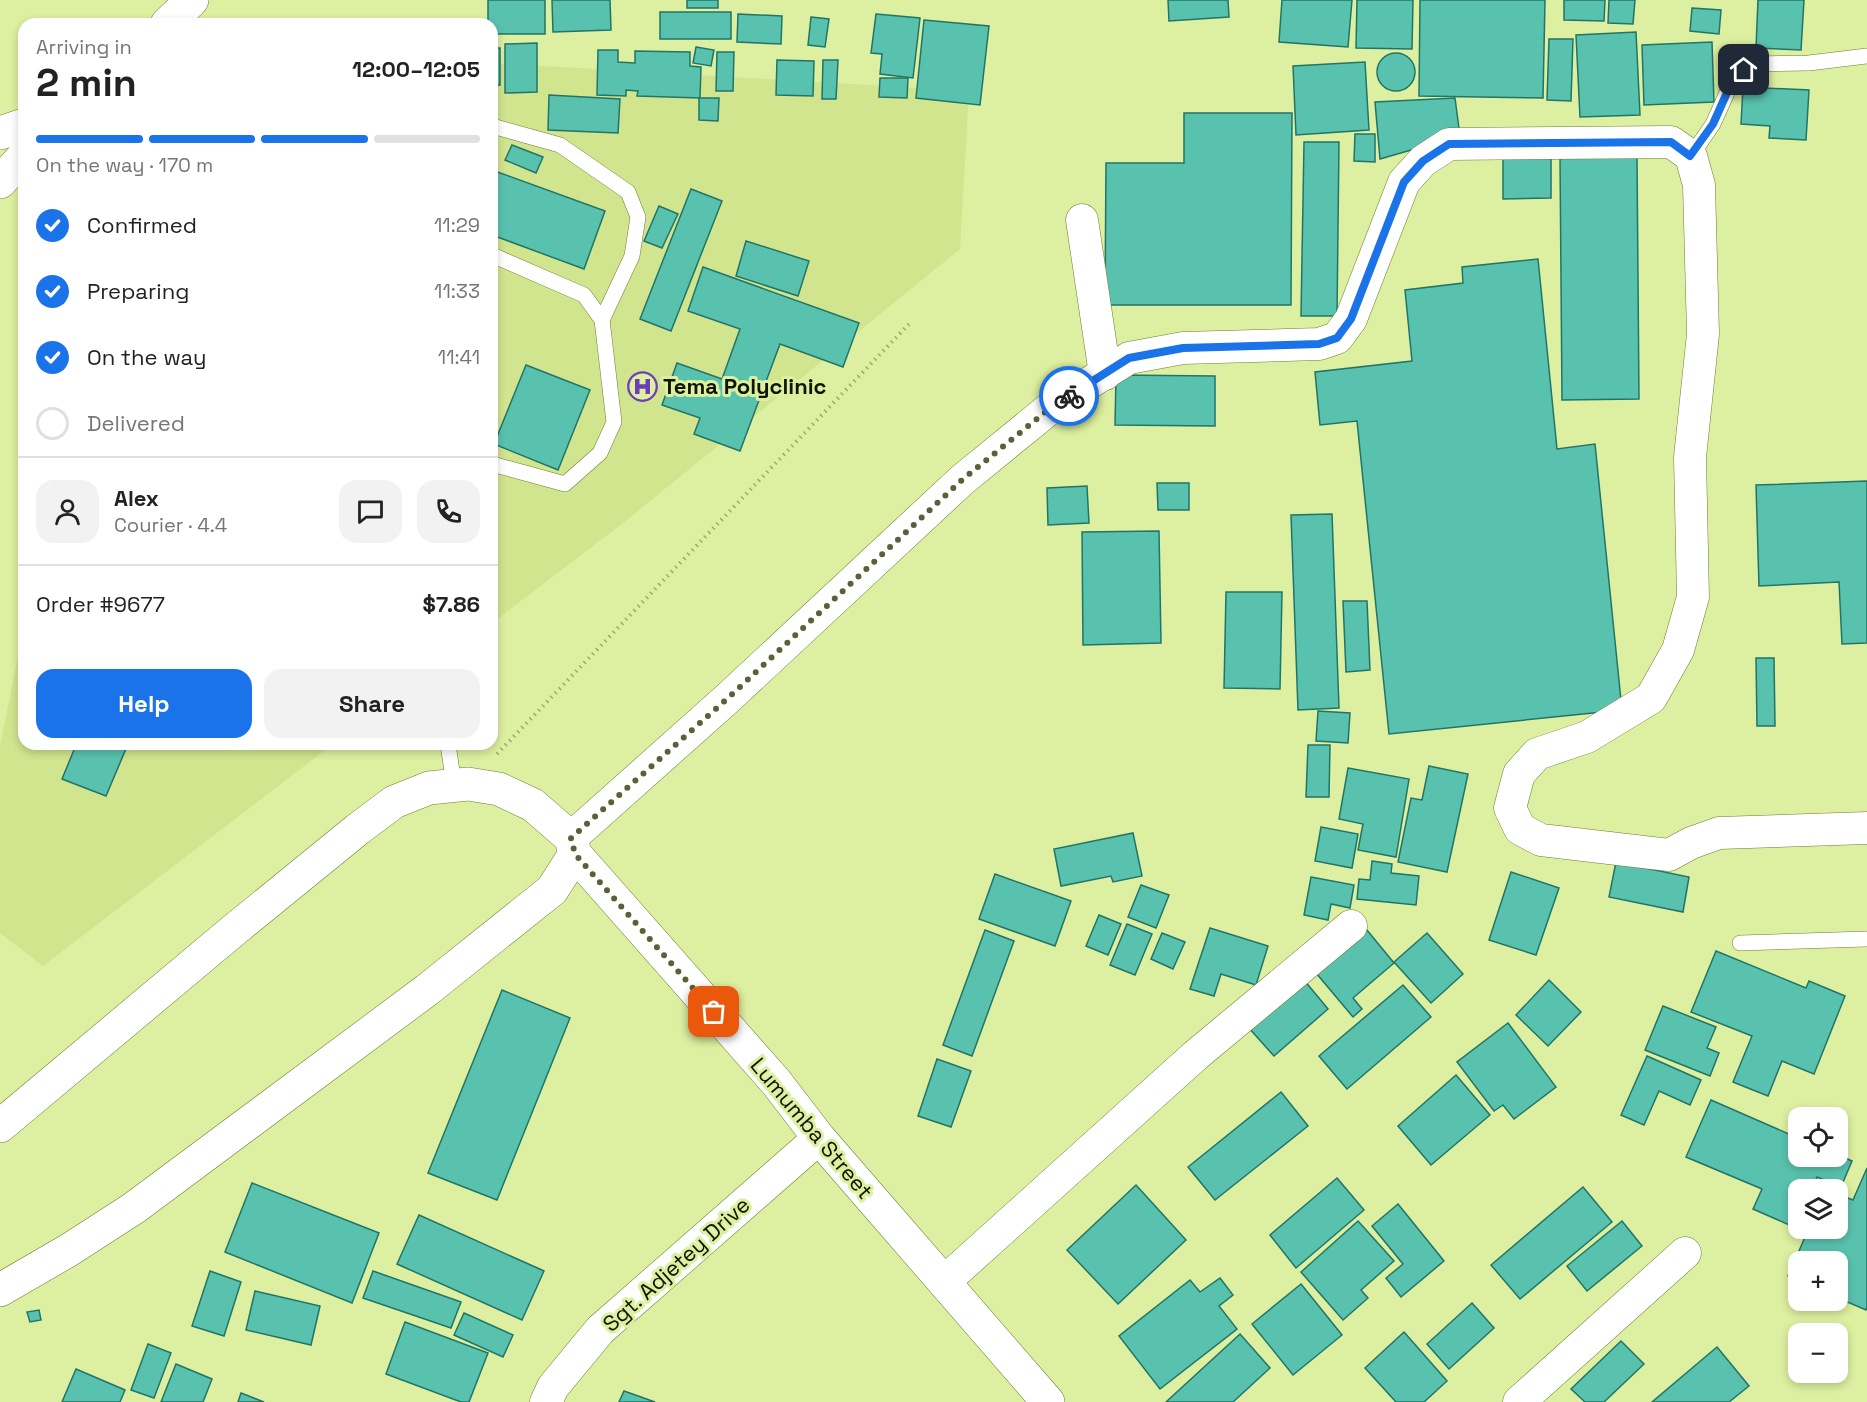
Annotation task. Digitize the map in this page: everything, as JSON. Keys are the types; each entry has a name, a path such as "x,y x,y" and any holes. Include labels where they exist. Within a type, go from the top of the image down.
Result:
{"main road":[{"path":"172,18 192,0"},
{"path":"0,133 18,127"},
{"path":"0,182 18,162"},
{"name":"Lumumba Street","path":"0,1126 234,930 394,802 429,788 461,785 499,789 533,805 573,846 776,1082 819,1138 1048,1402"},
{"path":"0,1290 69,1250 134,1208 426,990 552,890 573,846"}],"street":[{"path":"573,846 962,480 1054,405 1129,358 1183,348 1319,344 1337,338 1351,319 1404,182 1423,161 1449,144 1671,142 1690,156 1699,185 1703,334 1690,457 1693,597 1678,650 1651,698 1587,737 1537,754 1519,774 1510,808 1520,828 1541,840 1669,855 1691,843 1719,833 1867,828"},
{"path":"1082,220 1105,374"},
{"path":"944,1282 1196,1055 1351,926"},
{"name":"Sgt. Adjetey Drive","path":"546,1402 553,1387 600,1330 819,1138"},
{"path":"1519,1402 1685,1253"}],"lane":[{"path":"1690,156 1713,124 1734,77 1755,64 1809,63 1867,56"},
{"path":"498,128 560,145 628,192 638,217 632,256 602,320"},
{"path":"498,258 584,295 602,320 614,422 600,453 565,484 498,467"},
{"path":"450,750 461,785"},
{"path":"1740,943 1867,939"}],"path":[{"path":"498,747 909,324"},
{"path":"461,785 495,750"}],"shaded area":[{"name":"Tema Polyclinic","path":"498,63 969,91 960,249 623,523 498,618"},
{"path":"18,656 18,750 325,750 43,966 0,933 0,746"}],"building":[{"path":"488,0 545,0 545,34 498,34 498,18 488,18"},
{"path":"552,0 610,0 611,30 553,32"},
{"path":"687,0 718,0 718,8 687,8"},
{"path":"1168,0 1228,0 1229,17 1169,21"},
{"path":"1282,0 1352,0 1348,47 1279,42"},
{"path":"1357,0 1413,0 1412,49 1356,48"},
{"path":"1420,0 1545,0 1543,98 1419,96"},
{"path":"1564,0 1605,0 1604,21 1564,20"},
{"path":"1609,0 1635,0 1633,24 1608,23"},
{"path":"1758,0 1804,0 1801,50 1756,48"},
{"path":"1692,8 1721,10 1719,34 1690,31"},
{"path":"660,12 731,12 731,39 660,39"},
{"path":"738,14 782,16 781,44 737,42"},
{"path":"876,14 920,18 913,78 880,74 882,54 871,53"},
{"path":"811,17 829,19 825,47 808,45"},
{"path":"924,20 989,26 980,105 916,98"},
{"path":"1636,32 1640,115 1580,117 1576,35"},
{"path":"1549,39 1573,39 1571,101 1547,100"},
{"path":"1712,42 1714,102 1644,105 1642,45"},
{"path":"537,43 537,92 505,93 505,44"},
{"path":"696,47 714,50 711,66 693,63"},
{"path":"498,48 500,48 500,85 498,85"},
{"path":"598,50 618,50 618,62 635,63 635,51 690,52 690,66 701,67 700,98 637,96 638,91 626,90 626,96 597,95"},
{"path":"717,52 734,52 733,91 716,91"},
{"path":"1396,53 1403,54 1409,59 1414,65 1414,79 1409,85 1403,90 1396,91 1389,90 1383,85 1378,79 1377,72 1378,65 1383,59 1389,54"},
{"path":"777,60 814,61 813,96 776,95"},
{"path":"823,60 838,60 836,99 822,99"},
{"path":"1365,62 1369,130 1296,135 1293,66"},
{"path":"880,78 908,78 907,98 879,97"},
{"path":"1743,87 1809,90 1806,140 1769,138 1770,126 1741,124"},
{"path":"549,95 620,99 618,133 548,130"},
{"path":"699,98 719,98 718,121 699,120"},
{"path":"1455,98 1460,136 1380,159 1375,102"},
{"path":"1184,113 1292,113 1291,305 1105,305 1106,163 1184,163"},
{"path":"1355,134 1375,134 1375,162 1354,161"},
{"path":"1304,142 1339,142 1337,316 1301,316"},
{"path":"512,145 543,157 536,173 505,160"},
{"path":"1637,156 1639,399 1562,400 1560,157"},
{"path":"1503,157 1551,157 1551,198 1503,199"},
{"path":"498,172 605,211 584,269 498,237"},
{"path":"691,189 722,201 671,331 640,319"},
{"path":"659,206 678,214 662,248 644,241"},
{"path":"746,241 809,261 798,296 736,276"},
{"path":"1538,259 1557,449 1595,444 1622,710 1389,734 1357,421 1320,425 1315,372 1412,361 1405,290 1463,283 1462,267"},
{"path":"703,267 859,323 843,367 780,344 740,451 694,434 700,418 662,405 677,363 722,379 740,329 688,311"},
{"path":"526,365 590,390 558,470 498,446 498,434"},
{"path":"1116,375 1215,376 1215,426 1115,425"},
{"path":"1867,481 1867,643 1842,644 1839,582 1759,586 1756,485"},
{"path":"1157,483 1189,483 1189,510 1158,510"},
{"path":"1087,486 1089,523 1048,525 1047,488"},
{"path":"1332,514 1339,708 1298,710 1291,515"},
{"path":"1159,531 1161,643 1083,645 1082,532"},
{"path":"1226,592 1282,592 1280,689 1224,688"},
{"path":"1343,601 1367,601 1370,670 1346,672"},
{"path":"1756,658 1774,658 1775,726 1757,726"},
{"path":"1318,711 1350,713 1348,743 1316,741"},
{"path":"1308,745 1330,745 1329,797 1306,797"},
{"path":"74,750 125,750 106,796 62,779"},
{"path":"1429,766 1468,774 1447,872 1398,862 1411,798 1422,800"},
{"path":"1348,768 1409,779 1396,857 1358,850 1363,824 1339,819"},
{"path":"1321,827 1358,834 1352,868 1315,861"},
{"path":"1133,833 1142,876 1113,882 1111,876 1061,886 1054,849"},
{"path":"1372,861 1392,864 1391,873 1419,876 1416,905 1357,899 1359,879 1370,880"},
{"path":"1616,862 1689,877 1683,912 1609,897"},
{"path":"1511,872 1559,888 1536,955 1489,940"},
{"path":"995,874 1071,901 1055,946 979,919"},
{"path":"1311,877 1354,885 1350,908 1331,904 1328,920 1304,915"},
{"path":"1141,885 1169,895 1156,928 1128,917"},
{"path":"1099,915 1121,924 1108,955 1086,946"},
{"path":"1127,924 1152,934 1135,975 1110,965"},
{"path":"1362,924 1394,963 1353,998 1362,1009 1353,1017 1311,967"},
{"path":"1210,928 1268,946 1256,985 1221,974 1214,996 1190,989"},
{"path":"985,930 1014,941 972,1056 943,1045"},
{"path":"1162,933 1185,942 1173,969 1151,959"},
{"path":"1427,933 1463,974 1431,1003 1394,962"},
{"path":"1716,951 1806,988 1809,981 1845,996 1814,1074 1782,1061 1768,1096 1733,1082 1752,1036 1691,1012"},
{"path":"1304,980 1328,1009 1274,1056 1249,1028"},
{"path":"1549,980 1581,1012 1548,1046 1516,1015"},
{"path":"1403,985 1431,1017 1347,1089 1319,1056"},
{"path":"502,990 570,1018 497,1200 428,1173"},
{"path":"1663,1006 1716,1027 1707,1048 1719,1053 1710,1076 1645,1050"},
{"path":"1508,1023 1556,1087 1514,1119 1503,1105 1494,1111 1457,1062"},
{"path":"1647,1056 1701,1080 1690,1105 1659,1091 1644,1125 1621,1115"},
{"path":"937,1059 971,1071 951,1127 918,1116"},
{"path":"1456,1075 1490,1115 1431,1165 1398,1126"},
{"path":"1281,1092 1308,1126 1215,1200 1188,1167"},
{"path":"1711,1100 1788,1134 1788,1167 1848,1167 1848,1159 1852,1161 1844,1179 1817,1177 1816,1179 1788,1179 1788,1224 1753,1209 1762,1189 1686,1157"},
{"path":"1867,1168 1866,1310 1848,1302 1848,1251 1799,1251 1804,1239 1848,1239 1848,1198 1853,1200"},
{"path":"1337,1178 1364,1210 1296,1268 1270,1235"},
{"path":"252,1183 379,1233 352,1303 225,1252"},
{"path":"1136,1185 1186,1240 1118,1304 1067,1250"},
{"path":"1583,1187 1612,1222 1520,1299 1491,1265"},
{"path":"1398,1204 1444,1261 1401,1297 1386,1278 1403,1264 1372,1226"},
{"path":"419,1215 544,1271 522,1320 397,1264"},
{"path":"1358,1221 1394,1261 1361,1290 1368,1298 1343,1320 1301,1272"},
{"path":"1622,1221 1642,1246 1587,1291 1567,1266"},
{"path":"210,1271 241,1282 224,1336 192,1326"},
{"path":"373,1271 461,1302 451,1328 363,1298"},
{"path":"1220,1278 1233,1295 1219,1306 1237,1329 1160,1389 1119,1336 1190,1280 1200,1292"},
{"path":"1301,1284 1342,1335 1293,1375 1252,1324"},
{"path":"255,1291 320,1306 311,1345 246,1330"},
{"path":"1472,1303 1494,1328 1449,1369 1427,1344"},
{"path":"39,1310 41,1320 30,1322 27,1312"},
{"path":"464,1313 513,1335 503,1357 454,1335"},
{"path":"405,1322 488,1353 469,1402 461,1402 386,1374"},
{"path":"1404,1332 1447,1381 1424,1402 1396,1402 1365,1368"},
{"path":"1240,1334 1270,1368 1233,1402 1166,1402"},
{"path":"1621,1341 1644,1364 1604,1402 1585,1402 1571,1389"},
{"path":"148,1344 171,1353 154,1398 131,1390"},
{"path":"1717,1347 1749,1386 1729,1402 1652,1402"},
{"path":"176,1364 212,1379 203,1402 161,1402"},
{"path":"76,1369 125,1390 120,1402 62,1402"},
{"path":"624,1391 655,1402 619,1402"},
{"path":"241,1393 264,1402 238,1402"}],"way so far":[{"path":"714,1012 575,854 571,838 728,698 962,480 1054,405 1069,396"}],"place":[{"name":"Tema Polyclinic","path":"642,386"}],"route":[{"path":"1069,396 1129,358 1183,348 1319,344 1337,338 1351,319 1404,182 1423,161 1449,144 1671,142 1690,156 1713,124 1734,77 1744,70"}]}
